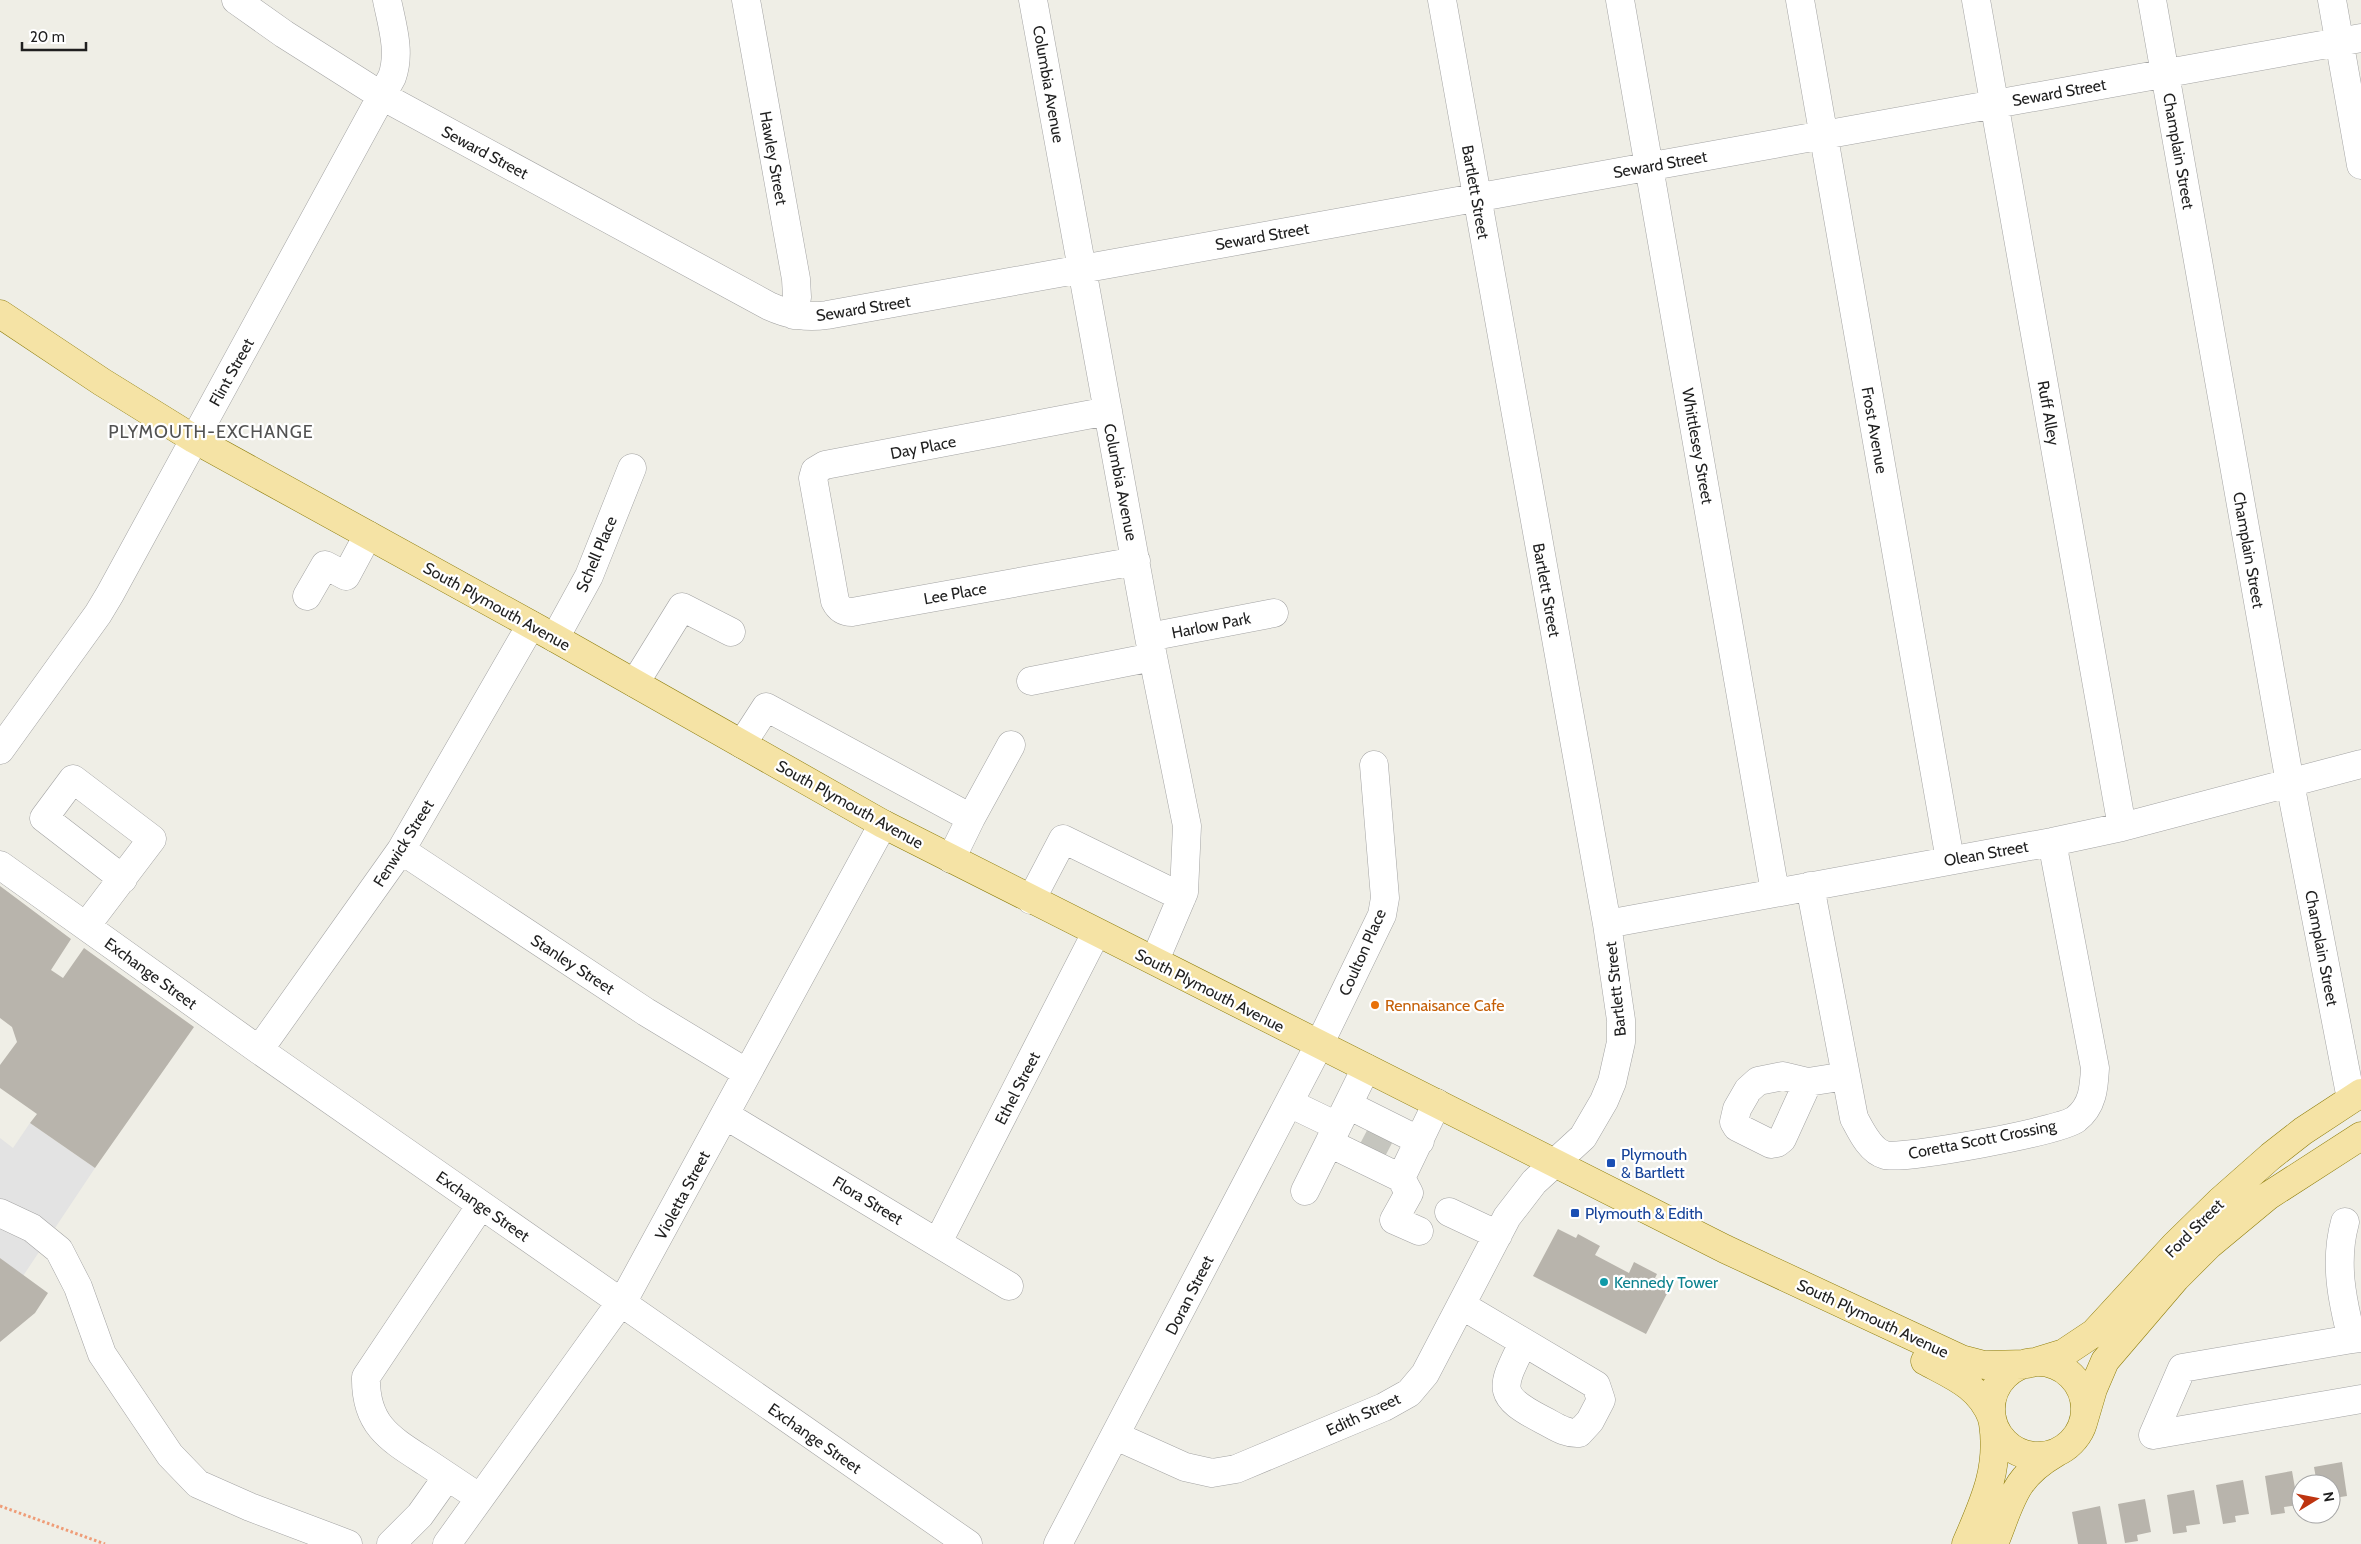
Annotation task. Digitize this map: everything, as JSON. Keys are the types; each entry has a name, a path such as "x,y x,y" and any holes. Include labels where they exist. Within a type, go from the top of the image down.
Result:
{"main road":[{"name":"South Plymouth Avenue","path":"0,314 94,377 194,439 543,631 883,824 1725,1249 1961,1358 1984,1365 2029,1363"},
{"name":"Ford Street","path":"2029,1363 2064,1353 2094,1333 2220,1201 2271,1156 2356,1096"},
{"name":"Ford Street","path":"2083,1423 2093,1389 2105,1361 2176,1278 2254,1207 2304,1171 2361,1136"},
{"name":"South Plymouth Avenue","path":"1725,1249 1840,1318 1964,1382 1983,1398 1993,1419"},
{"path":"1966,1544 1994,1469 1996,1451 1992,1401 2000,1383 2011,1371 2029,1363 2044,1362 2060,1367 2076,1381 2082,1392 2085,1406 2083,1423 2072,1442 2035,1466 2023,1477 1994,1544"},
{"path":"1993,1419 2003,1439 2017,1451 2040,1456 2058,1452"}],"street":[{"name":"Seward Street","path":"236,0 284,34 382,96 769,306 794,315 827,315 2350,40"},
{"name":"Flint Street","path":"0,750 98,614 382,96 396,66 396,48 387,0"},
{"name":"Hawley Street","path":"746,0 796,279 797,297 794,315"},
{"name":"Columbia Avenue","path":"1033,0 1151,647 1187,826 1184,892 1155,960"},
{"name":"Bartlett Street","path":"1442,0 1607,924 1621,1020 1618,1061 1612,1082 1594,1120 1583,1137 1555,1163"},
{"name":"Whittlesey Street","path":"1620,0 1775,892"},
{"name":"Frost Avenue","path":"1800,0 1950,860"},
{"name":"Ruff Alley","path":"1976,0 2122,827"},
{"name":"Champlain Street","path":"2152,0 2290,783 2356,1096"},
{"path":"2332,0 2350,40 2361,165"},
{"name":"Day Place","path":"824,546 813,478 815,471 825,465 1108,412"},
{"name":"Schell Place","path":"543,631 589,576 632,468"},
{"path":"307,596 325,566 346,576 368,535"},
{"name":"Lee Place","path":"824,546 835,601 838,608 844,612 1136,561"},
{"path":"635,683 682,606 731,632"},
{"name":"Harlow Park","path":"1031,681 1274,613"},
{"name":"Fenwick Street","path":"258,1050 401,850 543,631"},
{"path":"742,744 766,707 971,818"},
{"path":"951,859 1011,745"},
{"name":"Olean Street","path":"1607,924 2052,842 2122,827 2361,764"},
{"name":"Coulton Place","path":"1319,1045 1384,907 1374,765"},
{"name":"Violetta Street","path":"447,1544 636,1280 883,824"},
{"path":"1031,900 1063,839 1182,897"},
{"name":"Coretta Scott Crossing","path":"1810,886 1854,1118 1867,1142 1885,1155 1915,1154 2050,1129 2076,1119 2093,1096 2095,1068 2052,842"},
{"name":"Stanley Street","path":"401,850 646,1012 747,1073"},
{"name":"Exchange Street","path":"0,865 258,1050 968,1544"},
{"path":"86,926 122,879"},
{"name":"Ethel Street","path":"938,1242 1096,933"},
{"name":"Doran Street","path":"1058,1544 1319,1045"},
{"path":"1305,1191 1366,1068"},
{"path":"1808,1082 1846,1076"},
{"path":"1289,1103 1376,1143 1401,1178 1409,1193 1394,1220 1419,1231"},
{"path":"1401,1178 1436,1104"},
{"name":"Flora Street","path":"725,1115 1009,1286"},
{"path":"1338,1124 1376,1143 1420,1141"},
{"name":"Edith Street","path":"1116,1436 1185,1467 1212,1473 1236,1469 1384,1407 1409,1393 1425,1374 1519,1199 1555,1163"},
{"path":"480,1498 391,1440 373,1416 366,1395 366,1377 481,1205"},
{"path":"1449,1212 1498,1235"},
{"path":"0,1213 32,1228 60,1250 78,1288 102,1354 170,1455 198,1484 250,1507 348,1544"},
{"path":"2344,1222 2340,1241 2339,1263 2342,1302 2357,1338 2182,1368 2153,1434 2361,1399"},
{"path":"1461,1305 1523,1343"},
{"path":"391,1544 420,1515 447,1477"}],"path":[{"path":"0,1506 105,1544"}],"shaded area":[{"path":"30,1123 95,1168 23,1276 0,1258 0,1138 13,1148"}],"building":[{"path":"0,886 71,939 51,970 63,978 84,948 194,1027 95,1168 30,1123 37,1114 0,1088 0,1065 17,1042 12,1027 0,1018"},
{"name":"Kennedy Tower","path":"1558,1229 1576,1238 1578,1234 1600,1246 1595,1255 1629,1273 1634,1262 1657,1274 1655,1278 1671,1286 1646,1334 1533,1276"},
{"path":"0,1258 48,1293 35,1313 0,1342"},
{"path":"2342,1462 2347,1496 2341,1497 2341,1474 2315,1474 2314,1467"},
{"path":"2292,1471 2291,1506 2284,1507 2285,1513 2271,1515 2265,1476"},
{"path":"2243,1480 2249,1514 2235,1516 2236,1522 2223,1524 2216,1485"},
{"path":"2194,1490 2200,1524 2186,1526 2187,1532 2173,1534 2167,1495"},
{"path":"2145,1499 2151,1532 2137,1535 2138,1541 2125,1543 2118,1504"},
{"path":"2100,1506 2107,1544 2078,1544 2072,1512"}],"tunnel":[{"path":"1371,1153 1382,1132"}],"place":[{"name":"Rennaisance Cafe","path":"1375,1005"},
{"name":"Plymouth & Bartlett","path":"1611,1163"},
{"name":"Plymouth & Edith","path":"1575,1213"},
{"name":"Kennedy Tower","path":"1604,1282"}],"district":[{"name":"PLYMOUTH-EXCHANGE","path":"211,432"}]}
